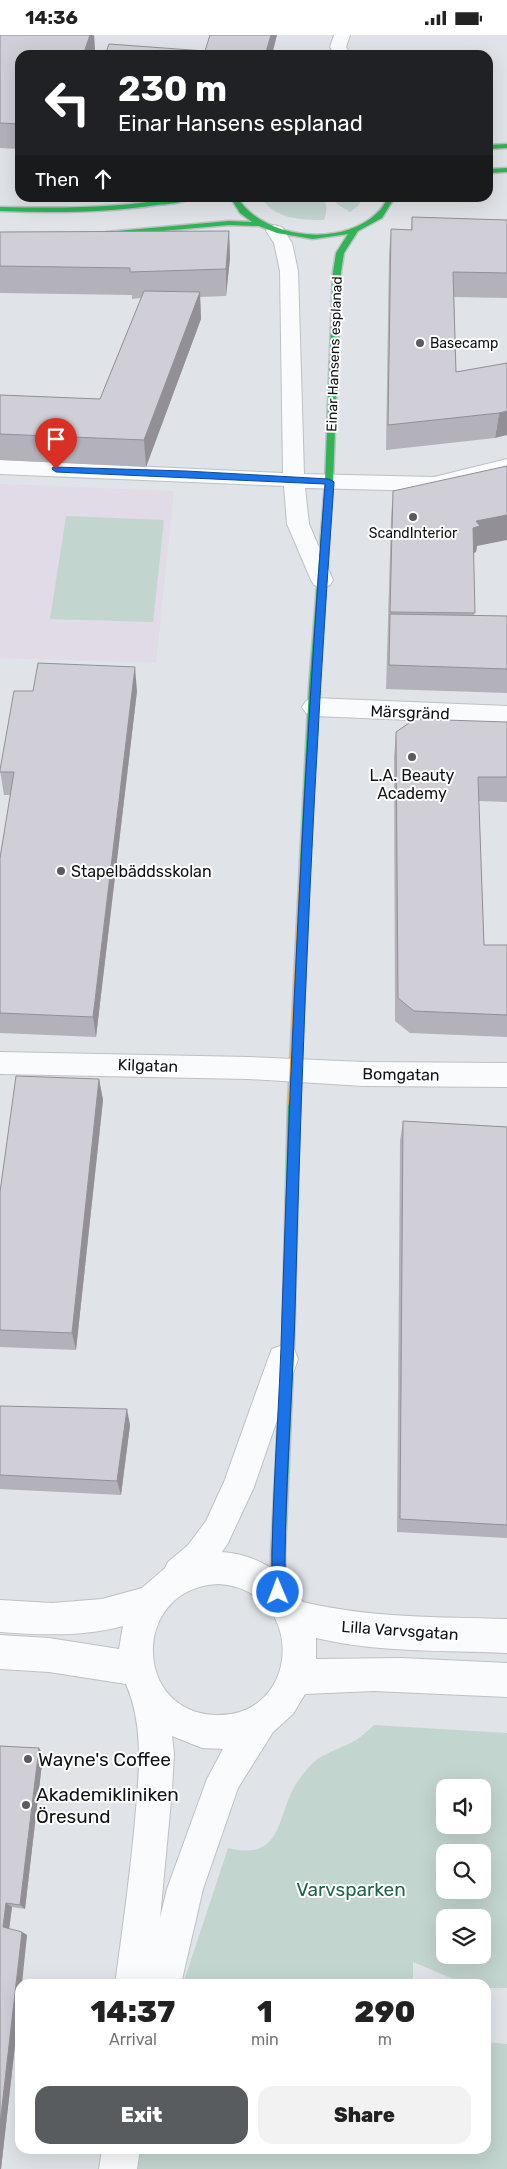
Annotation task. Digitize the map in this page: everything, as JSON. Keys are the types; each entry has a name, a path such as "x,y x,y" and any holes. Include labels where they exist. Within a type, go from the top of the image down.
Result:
{"street":[{"path":"493,146 507,145"},
{"path":"493,171 507,170"},
{"path":"0,209 98,209 173,202"},
{"path":"235,202 245,216 266,228"},
{"path":"98,234 230,223 315,237 335,235 354,231 380,217 390,202"},
{"name":"Einar Hansens esplanad","path":"266,228 283,243 289,271 294,479 298,524 322,579"},
{"name":"Einar Hansens esplanad","path":"286,1604 278,1554 288,1345 295,1072 314,707 329,482 336,272 340,253 354,231"},
{"path":"0,467 329,482 434,484 507,466"},
{"name":"Märsgränd","path":"314,707 507,715"},
{"name":"Kilgatan","path":"0,1063 248,1068 295,1072"},
{"name":"Bomgatan","path":"295,1072 507,1075"},
{"name":"Einar Hansens esplanad","path":"161,1592 200,1556 217,1532 238,1487 288,1345"},
{"path":"0,1616 52,1619 102,1615 161,1592 189,1571 208,1566 236,1567 268,1582 286,1604 300,1645 294,1678 279,1705 261,1721 224,1779 185,1889 163,1979"},
{"path":"134,1979 146,1892 157,1753 137,1639 161,1592"},
{"name":"Lilla Varvsgatan","path":"286,1604 339,1627 377,1631 507,1636"},
{"path":"0,1652 49,1655 144,1682 169,1718 183,1726 209,1734 234,1732 261,1721"},
{"path":"294,1678 329,1675 379,1675 507,1680"},
{"path":"118,2169 121,2154"}],"shaded area":[{"path":"0,484 174,491 156,663 0,658"}],"green space":[{"path":"265,202 324,202 326,214 324,220 298,219 281,214"},
{"path":"335,202 360,202 350,212"},
{"path":"66,516 164,520 153,622 50,619"},
{"name":"Varvsparken","path":"374,1725 507,1733 507,1988 491,1988 491,1979 453,1979 413,1962 413,1979 185,1979 228,1848 245,1851 257,1849 267,1844 279,1827 287,1803 299,1779 315,1761 356,1740"},
{"path":"491,2042 507,2044 507,2169 138,2169 140,2154 491,2154"}],"building":[{"path":"0,35 90,35 85,50 15,50 15,124 0,123"},
{"path":"210,35 271,35 266,50 205,50"},
{"path":"109,44 191,50 107,50"},
{"name":"Basecamp","path":"412,217 507,220 507,273 453,272 456,372 507,363 507,411 388,425 391,229 412,230"},
{"path":"229,231 226,269 130,272 130,268 0,266 0,232"},
{"path":"144,291 200,292 144,440 0,434 0,395 100,399"},
{"path":"507,466 507,515 476,521 480,526 473,528 475,613 390,612 393,491"},
{"path":"390,614 507,616 507,669 389,665"},
{"name":"Stapelbäddsskolan","path":"38,663 135,667 93,1017 0,1013 0,858 14,772 0,772 0,770 14,691 33,691"},
{"path":"415,719 507,722 507,777 478,777 484,945 507,945 507,1015 414,1011 398,998 396,732"},
{"path":"16,1076 99,1079 72,1333 0,1330 0,1192"},
{"path":"403,1121 507,1127 507,1525 400,1519"},
{"path":"0,1406 127,1409 117,1481 0,1475"},
{"path":"0,1746 39,1748 20,1905 6,1903 3,1927 22,1932 17,1979 15,1979 0,2124"}],"traffic: fast":[{"path":"493,147 507,146"},
{"path":"493,171 507,170"},
{"path":"0,209 96,209 167,202"},
{"path":"236,202 245,213 261,224 277,231 313,237 349,232 365,225 379,216 389,202"},
{"path":"106,234 229,223 258,224"},
{"path":"305,862 314,687 329,482 337,272 340,253 354,231"},
{"path":"279,1592 278,1554 288,1346 294,1104"}],"traffic: slow":[{"path":"294,1104 305,862"}],"place":[{"name":"Basecamp","path":"420,343"},
{"name":"ScandInterior","path":"413,517"},
{"name":"L.A. Beauty Academy","path":"412,757"},
{"name":"Stapelbäddsskolan","path":"61,871"},
{"name":"Wayne's Coffee","path":"28,1759"},
{"name":"Akademikliniken Öresund","path":"26,1805"}],"route":[{"path":"56,469 329,482 314,687 295,1072 288,1345 278,1554 278,1592"}]}
